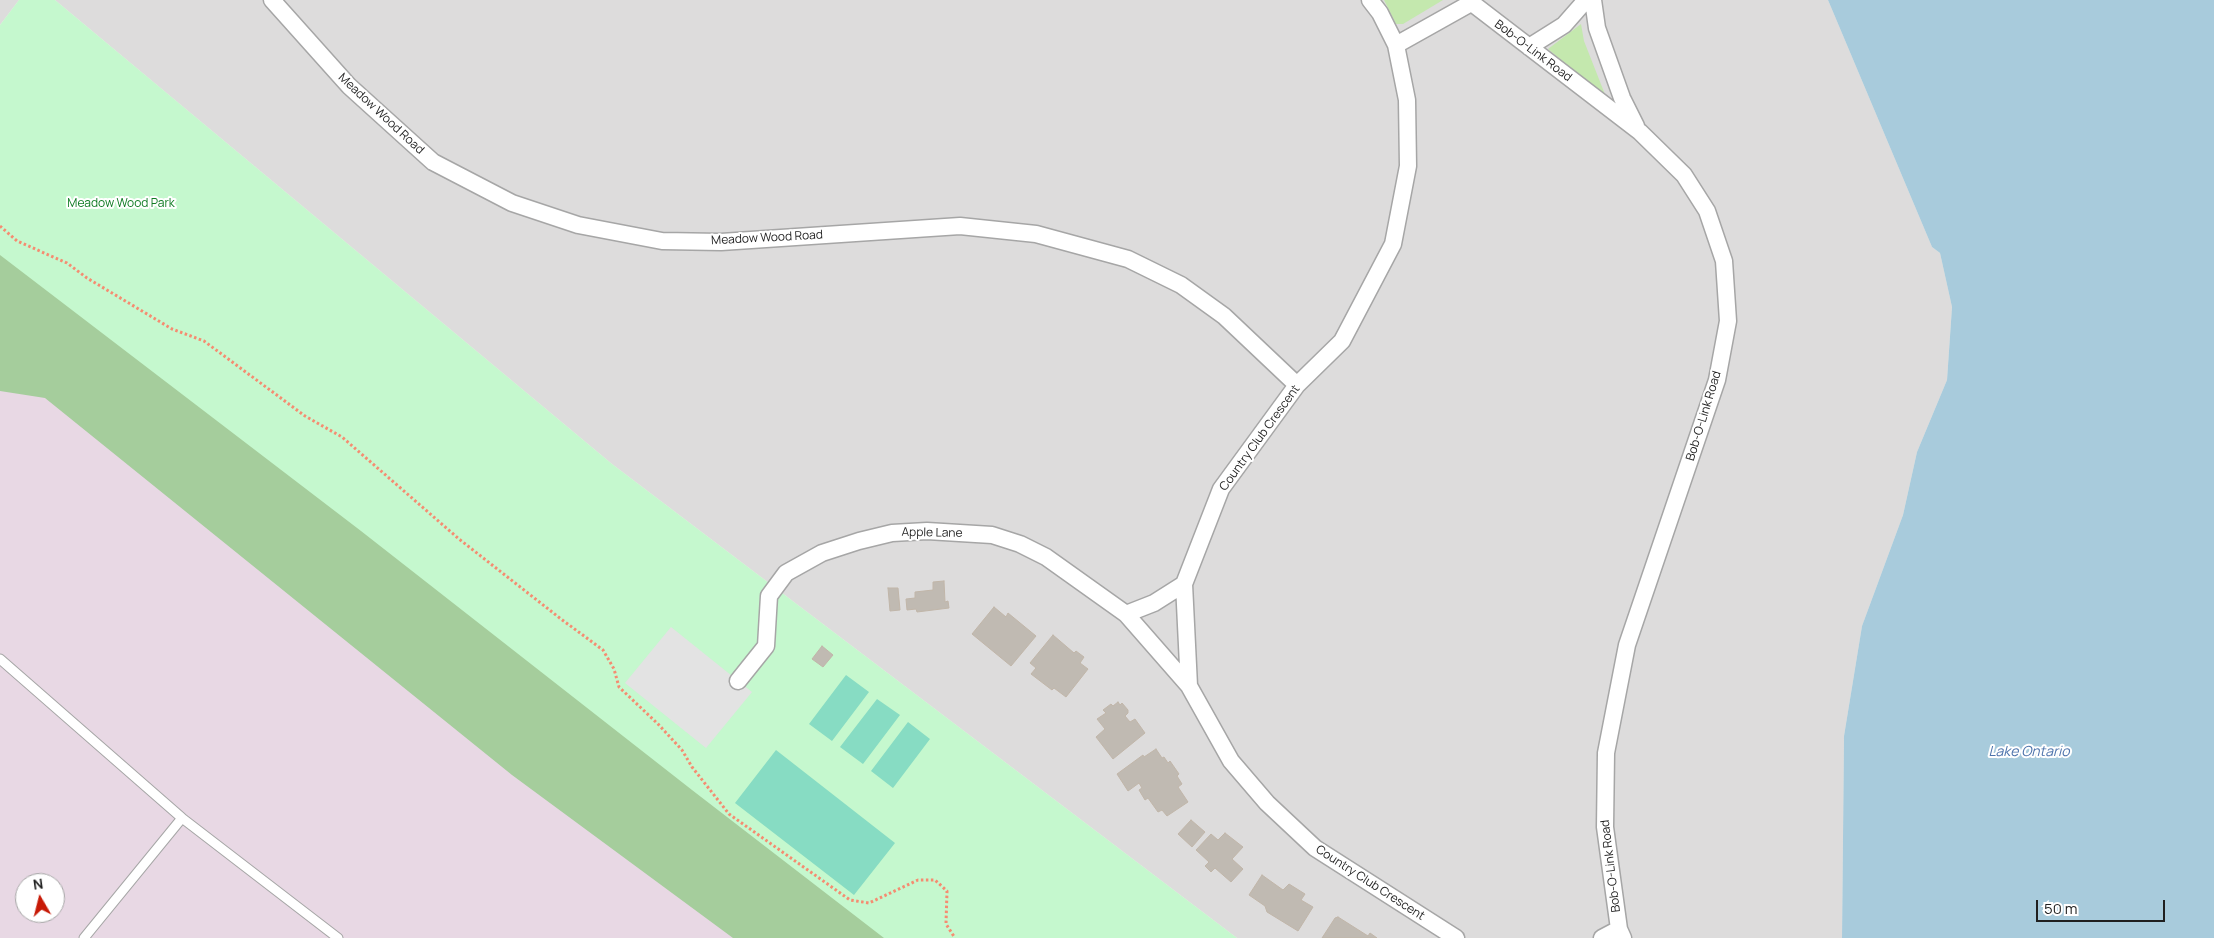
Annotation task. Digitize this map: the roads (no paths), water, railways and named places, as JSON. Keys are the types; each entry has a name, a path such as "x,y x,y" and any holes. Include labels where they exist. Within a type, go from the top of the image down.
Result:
{"street":[{"name":"Meadow Wood Road","path":"272,0 349,86 433,162 512,203 578,226 662,241 721,242 960,226 1036,234 1128,259 1181,285 1224,316 1297,385"},
{"name":"Country Club Crescent","path":"1370,0 1380,13 1396,45 1407,100 1408,166 1393,244 1342,341 1297,385 1221,489 1184,584 1189,686 1231,761 1267,804 1315,848 1456,938"},
{"path":"1529,47 1564,25 1586,0"},
{"path":"1593,0 1597,28 1622,98 1640,132"},
{"name":"Bob-O-Link Road","path":"1396,45 1469,2 1640,132 1684,175 1707,211 1724,261 1728,322 1717,380 1627,646 1606,753 1605,827 1621,934"},
{"name":"Apple Lane","path":"738,681 766,646 769,596 786,573 822,553 859,541 892,533 927,530 992,535 1020,544 1046,557 1126,614 1189,686"},
{"path":"1126,614 1154,603 1184,584"},
{"path":"1602,938 1621,934"}],"lane":[{"path":"0,659 182,818 338,938"},
{"path":"84,938 182,818"}],"water":[{"name":"Lake Ontario","path":"1828,0 2214,0 2214,938 1842,938 1844,736 1862,626 1903,515 1917,452 1947,380 1952,307 1940,253 1932,247"}],"park label":[{"name":"Meadow Wood Park","path":"121,204"}]}
